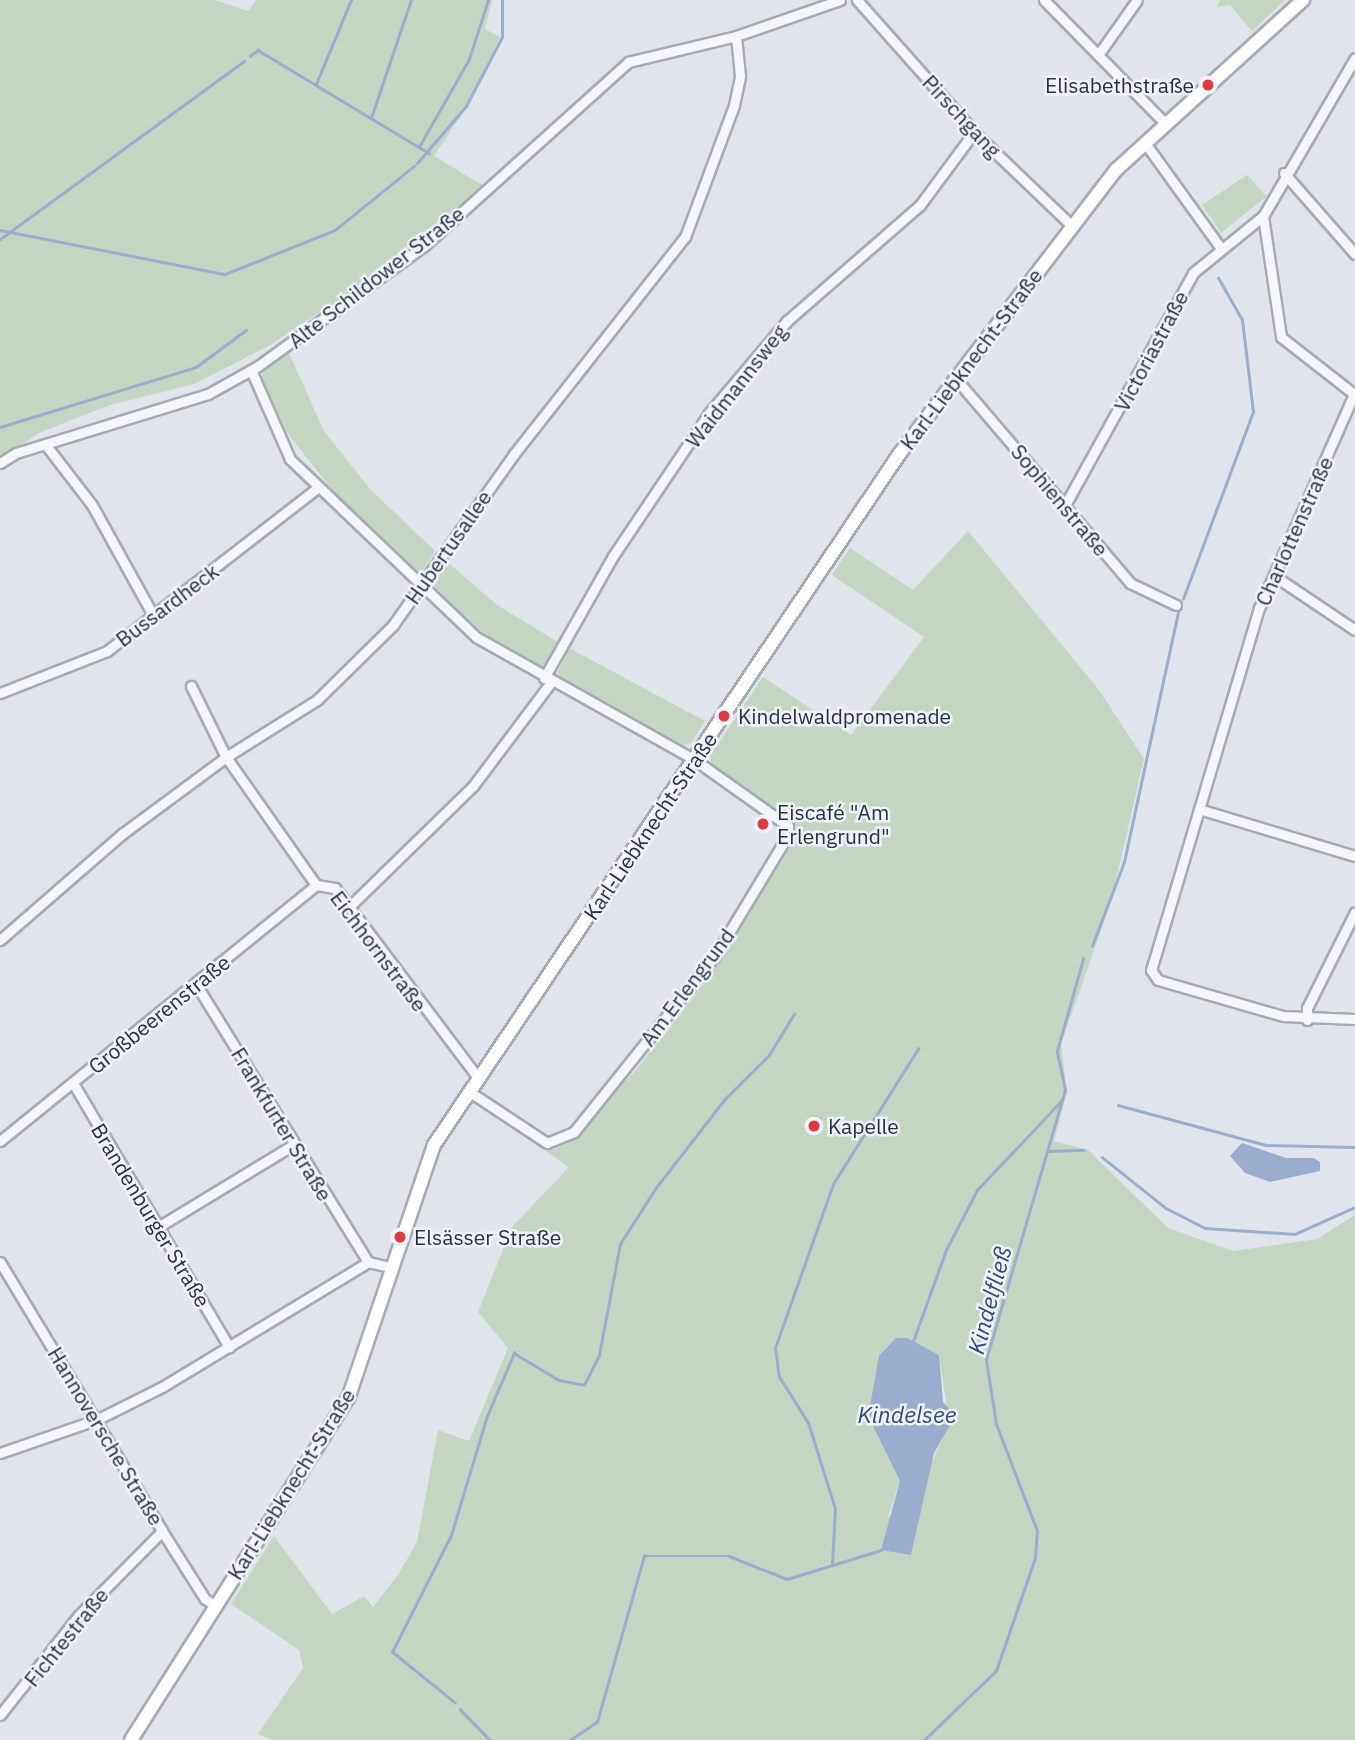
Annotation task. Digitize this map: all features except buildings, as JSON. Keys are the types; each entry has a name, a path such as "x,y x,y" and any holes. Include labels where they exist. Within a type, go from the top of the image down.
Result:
{"street":[{"name":"Alte Schildower Straße","path":"0,463 45,443 208,394 251,370 424,246 628,62 736,36 840,0"},
{"name":"Pirschgang","path":"857,0 974,132 1072,226"},
{"path":"1044,0 1166,124"},
{"path":"1098,55 1138,0"},
{"name":"Karl-Liebknecht-Straße","path":"131,1740 349,1396 427,1156 900,453 1072,226 1145,143 1303,0"},
{"name":"Hubertusallee","path":"0,940 122,834 226,757 283,724 350,671 393,625 418,586 514,454 685,237 734,105 740,76 736,36"},
{"path":"1263,216 1284,173 1355,58"},
{"name":"Waidmannsweg","path":"349,906 473,786 548,680 613,556 709,413 787,321 920,205 974,132"},
{"path":"1145,143 1220,247"},
{"path":"1284,173 1355,254"},
{"name":"Victoriastraße","path":"1064,507 1193,273 1220,247 1263,216"},
{"name":"Charlottenstraße","path":"1263,216 1281,337 1354,393 1250,635 1151,970 1158,980 1307,1020"},
{"path":"251,370 290,459 418,586 491,648 695,760"},
{"name":"Sophienstraße","path":"956,379 1130,583 1176,605"},
{"path":"45,443 92,505 154,617"},
{"name":"Bussardheck","path":"0,693 79,664 154,617 317,488"},
{"path":"1276,578 1354,627"},
{"name":"Eichhornstraße","path":"191,686 226,757 316,885 335,888 479,1079"},
{"name":"Am Erlengrund","path":"470,1092 547,1143 561,1142 574,1132 714,957 789,830 776,815 695,760"},
{"path":"1199,809 1355,856"},
{"name":"Großbeerenstraße","path":"0,1141 197,986 316,885"},
{"path":"1355,912 1307,1008 1307,1020 1355,1020"},
{"name":"Frankfurter Straße","path":"197,986 293,1145 368,1262"},
{"name":"Brandenburger Straße","path":"73,1083 229,1347"},
{"path":"158,1227 293,1145"},
{"name":"Hannoversche Straße","path":"0,1262 98,1419 162,1531 205,1599 216,1606"},
{"path":"0,1453 98,1419 229,1347 368,1262 390,1266"},
{"name":"Fichtestraße","path":"0,1715 79,1615 162,1531"}],"green space":[{"path":"0,0 215,0 248,11 256,0 492,0 485,29 500,37 468,105 434,156 484,186 352,291 270,345 194,384 110,405 41,432 0,459"},
{"path":"1220,0 1285,0 1252,31 1230,5 1217,7"},
{"path":"1247,175 1267,196 1221,233 1202,205"},
{"path":"289,353 324,431 370,489 435,551 421,573 412,574 353,516 284,429 262,376 266,367"},
{"path":"968,531 1099,690 1144,759 1111,902 1061,1044 1067,1092 1054,1141 1088,1150 1168,1228 1233,1251 1317,1239 1355,1215 1355,1740 272,1740 258,1734 303,1668 299,1650 231,1604 274,1536 332,1614 364,1596 373,1607 398,1575 417,1542 438,1430 469,1441 508,1348 478,1312 512,1227 569,1167 537,1145 555,1149 567,1143 635,1071 716,968 795,834 795,822 712,766 710,756 763,677 851,735 924,637 832,575 850,548 913,590","holes":["911,1341 939,1355 949,1421 933,1461 887,1519 900,1481 868,1416 877,1367"]},
{"path":"445,560 497,605 558,642 546,665 538,668 500,646 432,591 430,581"},
{"path":"569,648 705,721 691,743 681,745 562,681 558,672"}],"water":[{"path":"1242,1143 1286,1158 1314,1158 1320,1162 1320,1171 1270,1182 1245,1173 1230,1156"},
{"name":"Kindelsee","path":"896,1338 907,1338 939,1355 943,1402 956,1415 934,1453 911,1555 881,1550 900,1481 868,1416 879,1356"}],"waterway":[{"path":"316,84 351,0"},
{"path":"371,118 411,0"},
{"path":"420,145 469,59 488,0"},
{"path":"417,163 466,106 502,37 502,0"},
{"path":"250,56 258,50 429,153"},
{"path":"0,239 244,61"},
{"path":"0,230 225,274 335,230 414,166"},
{"path":"1183,599 1253,412 1242,320 1218,278"},
{"path":"0,427 196,367 246,330"},
{"path":"1092,946 1124,862 1178,612"},
{"name":"Kindelfließ","path":"924,1740 996,1671 1035,1558 1037,1531 996,1424 986,1360 1065,1090 1057,1051 1083,959"},
{"path":"455,1703 392,1652 451,1535 487,1416 514,1353 559,1380 584,1385 599,1355 620,1244 655,1189 724,1100 769,1055 794,1014"},
{"path":"832,1564 835,1509 808,1423 779,1377 775,1348 833,1184 918,1049"},
{"path":"912,1344 946,1250 977,1190 1062,1100"},
{"name":"Kindelfließ","path":"1118,1105 1266,1145 1355,1147"},
{"path":"1049,1151 1083,1150"},
{"name":"Kindelfließ","path":"1102,1157 1166,1208 1205,1228 1295,1234 1355,1207"},
{"path":"570,1740 597,1722 644,1556 729,1556 787,1579 881,1550"},
{"path":"460,1709 490,1740"}],"place":[{"name":"Elisabethstraße","path":"1208,85"},
{"name":"Kindelwaldpromenade","path":"724,716"},
{"name":"Eiscafé \"Am Erlengrund\"","path":"763,824"},
{"name":"Kapelle","path":"814,1126"},
{"name":"Elsässer Straße","path":"400,1237"}]}
